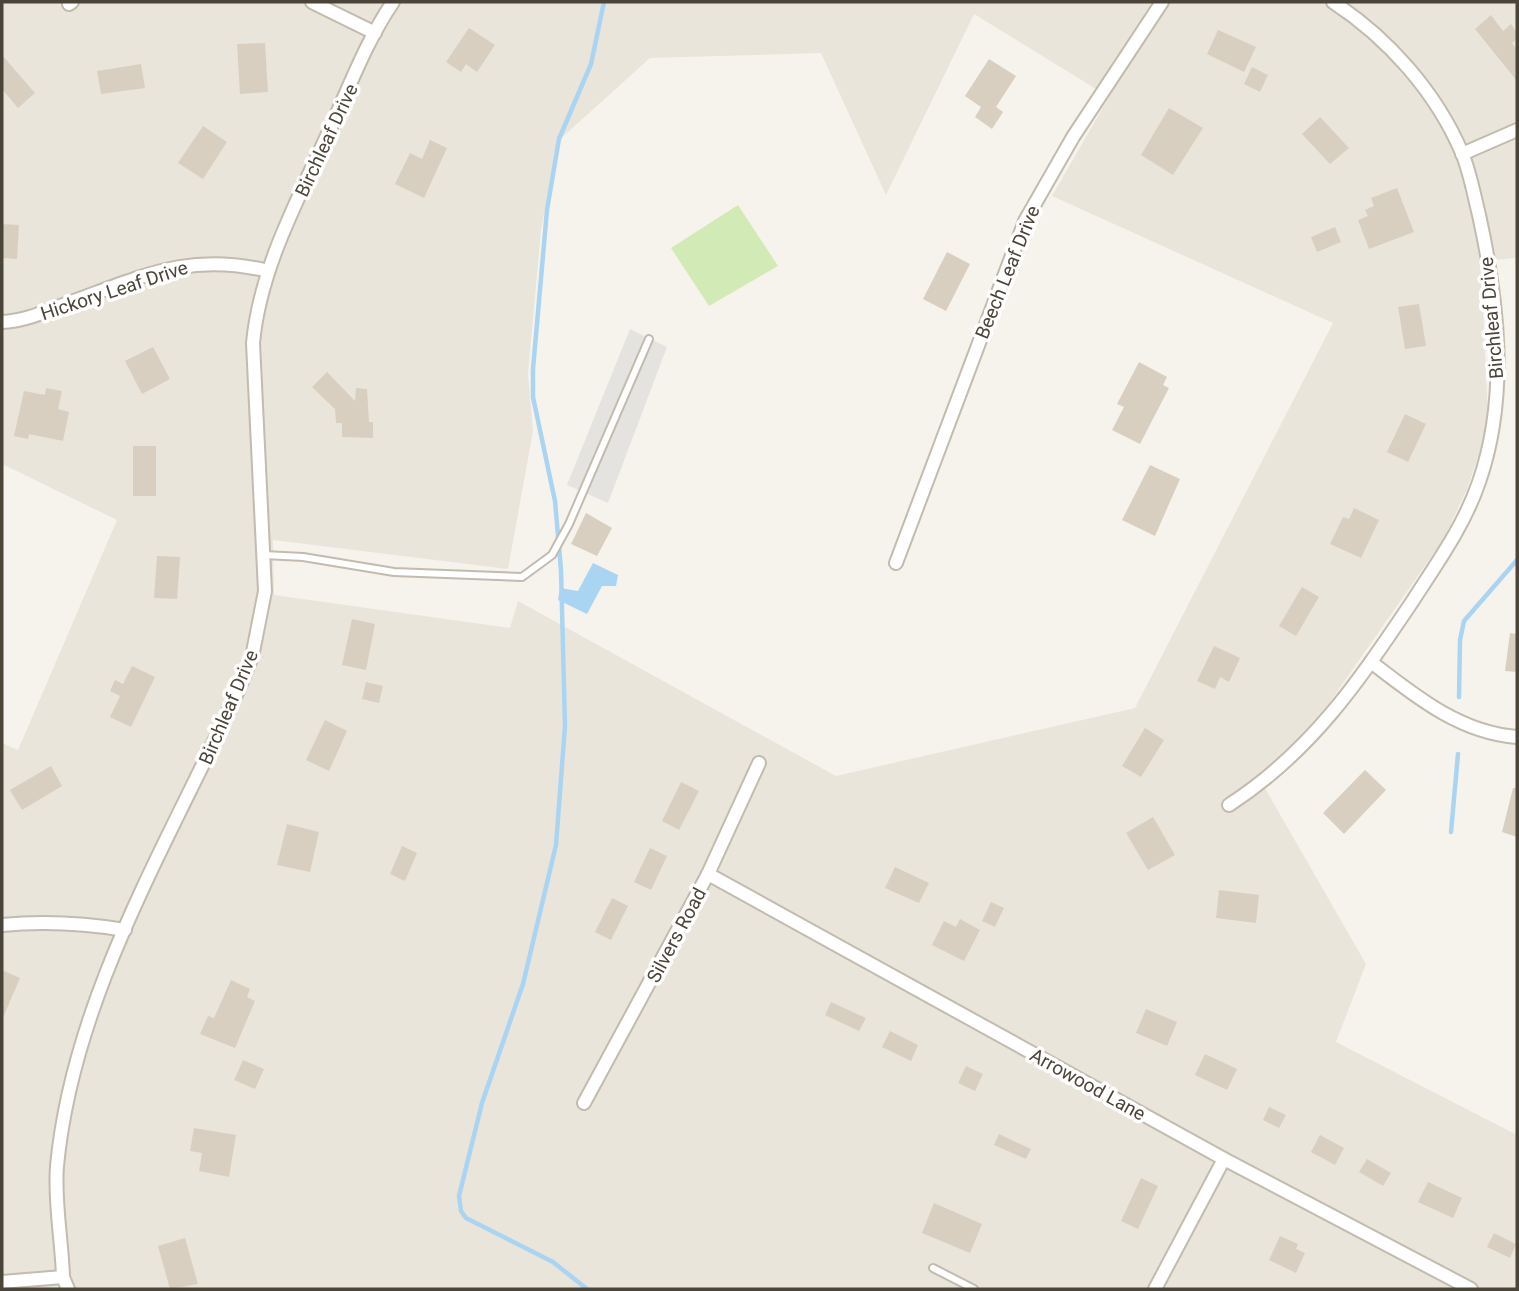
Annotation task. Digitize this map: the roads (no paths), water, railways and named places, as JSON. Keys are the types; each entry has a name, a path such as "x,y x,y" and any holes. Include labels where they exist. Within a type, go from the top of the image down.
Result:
{"street":[{"path":"312,2 375,33"},
{"name":"Birchleaf Drive","path":"66,1283 57,1168 67,1095 82,1041 125,930 252,657 265,591 253,343 256,311 268,271 375,33 393,2"},
{"name":"Beech Leaf Drive","path":"896,563 1026,221 1076,131 1162,2"},
{"name":"Birchleaf Drive","path":"1229,805 1298,753 1334,713 1371,662 1457,531 1479,481 1494,422 1498,372 1486,247 1462,153 1439,112 1407,66 1374,32 1333,2"},
{"path":"1462,153 1517,130"},
{"name":"Hickory Leaf Drive","path":"2,323 40,314 177,265 219,262 268,271"},
{"path":"1371,662 1455,720 1488,732 1517,737"},
{"name":"Silvers Road","path":"584,1103 708,874 760,763"},
{"name":"Arrowood Lane","path":"708,874 1224,1159 1471,1289"},
{"path":"2,925 38,922 85,923 125,930"},
{"path":"1155,1289 1224,1159"},
{"path":"2,1282 66,1283"}],"lane":[{"path":"264,555 303,557 394,572 522,577 552,555 569,524 649,339"},
{"path":"933,1268 974,1289"}],"water":[{"path":"593,563 618,575 616,586 602,586 587,614 558,600 560,588 578,591"}],"waterway":[{"path":"587,1289 553,1262 466,1218 461,1211 459,1196 482,1103 523,984 556,845 565,726 561,570 555,501 533,397 533,369 547,210 559,139 591,64 604,2"},
{"path":"1459,697 1460,640 1464,621 1517,560"},
{"path":"1451,832 1458,754"}]}
